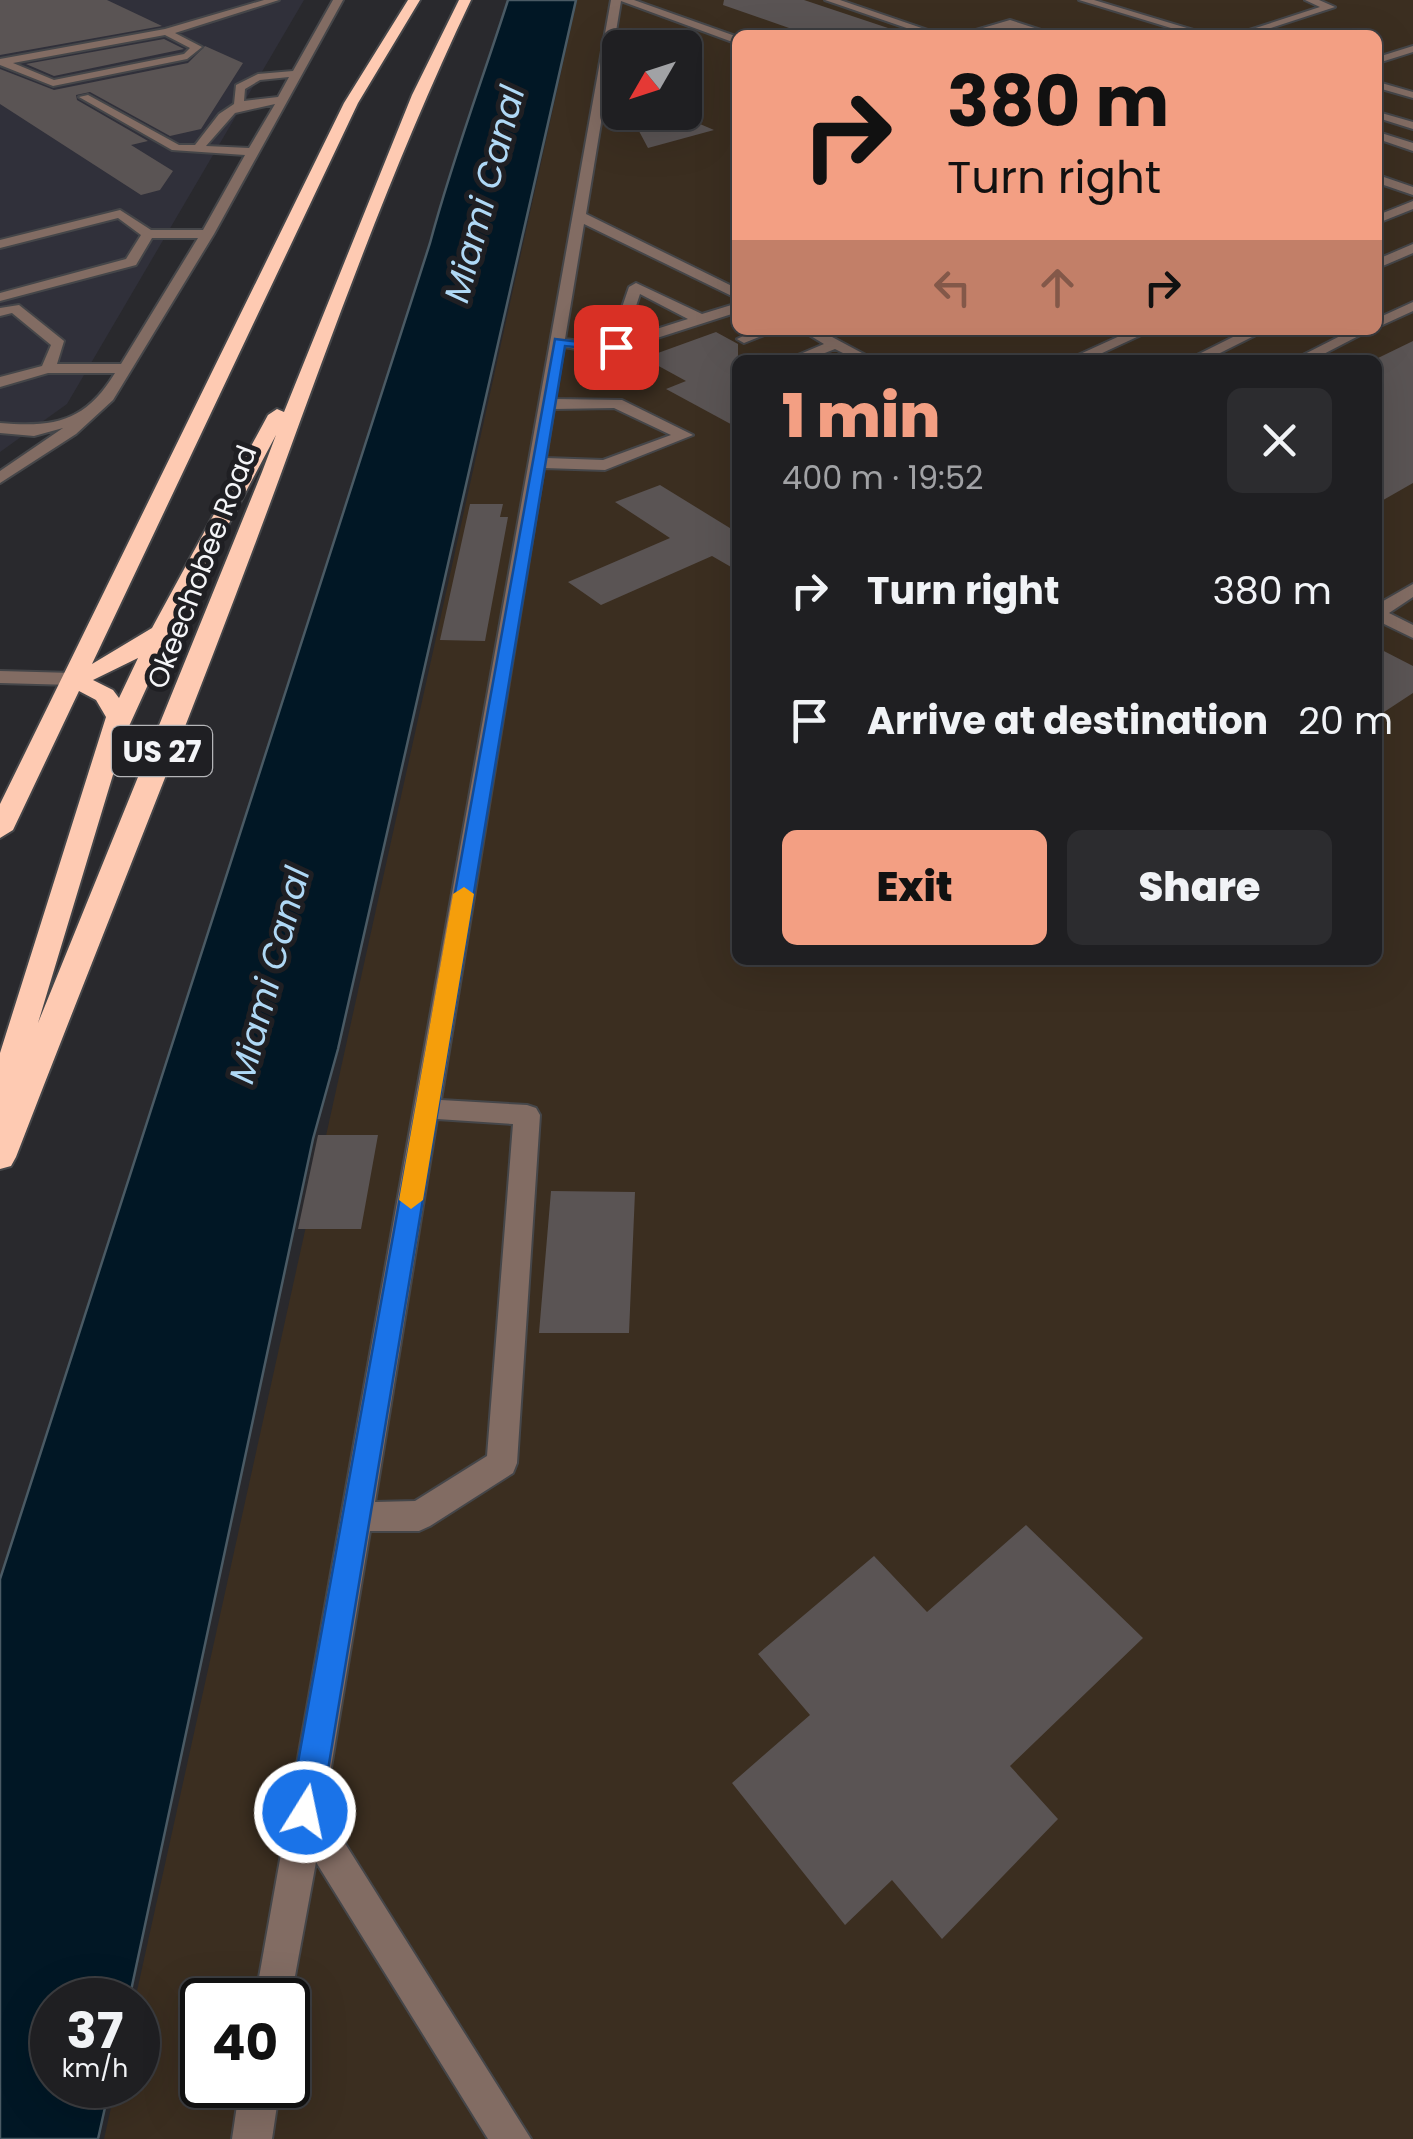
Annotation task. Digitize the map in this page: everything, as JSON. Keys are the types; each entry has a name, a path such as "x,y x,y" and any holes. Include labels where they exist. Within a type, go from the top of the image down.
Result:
{"highway":[{"name":"Okeechobee Road","path":"0,830 352,103 414,0"},
{"name":"Okeechobee Road","path":"0,1158 272,472 318,343 420,95 465,0"},
{"path":"0,1101 115,734 166,620 318,343"},
{"path":"73,679 132,654 166,620"},
{"path":"73,679 96,688 115,706 115,734"}],"street":[{"path":"1,62 166,32 274,0"},
{"path":"1,477 88,416 128,368 208,234 293,74 338,0"},
{"path":"614,30 616,0"},
{"path":"626,0 706,29 732,34"},
{"path":"830,0 916,30"},
{"path":"1084,0 1187,30"},
{"path":"1116,9 1150,0"},
{"path":"1310,0 1329,5"},
{"path":"1254,30 1345,0"},
{"path":"675,4 734,30"},
{"path":"981,30 1010,23 1031,30"},
{"path":"706,29 726,24"},
{"path":"1,62 53,83 186,56 197,47 166,32"},
{"path":"1382,59 1413,48"},
{"path":"238,102 240,86 258,77 293,74"},
{"path":"1382,86 1413,96"},
{"path":"84,97 176,148 251,152"},
{"path":"198,149 224,112 238,102 279,100"},
{"path":"1382,116 1413,126"},
{"path":"278,1978 548,404 602,124"},
{"path":"1382,137 1413,147"},
{"path":"1382,180 1413,191"},
{"path":"1382,218 1413,205"},
{"path":"1382,208 1413,219"},
{"path":"0,244 120,214 148,234 208,234"},
{"path":"581,217 732,292"},
{"path":"0,297 131,262 148,234"},
{"path":"1382,262 1413,248"},
{"path":"616,347 636,286 700,319"},
{"path":"1382,321 1413,306"},
{"path":"560,342 616,347 732,308"},
{"path":"7,310 59,344 48,369"},
{"path":"744,339 756,335"},
{"path":"818,335 858,355"},
{"path":"1086,355 1133,335"},
{"path":"1205,355 1248,335"},
{"path":"1310,355 1352,335"},
{"path":"806,355 836,344"},
{"path":"0,382 48,369 128,368"},
{"path":"538,462 605,465 685,435 617,403 548,404"},
{"path":"0,428 34,432 88,416"},
{"path":"0,441 10,458 1,477"},
{"path":"1382,610 1413,590"},
{"path":"1382,615 1413,632"},
{"path":"0,677 73,679"},
{"path":"356,1517 419,1516 502,1463 527,1115 426,1109"},
{"path":"305,1812 511,2139"},
{"path":"252,2139 257,2108"}],"shaded area":[{"path":"0,0 304,0 67,404 0,452"},
{"path":"577,0 1413,0 1413,2139 104,2139 111,2108 160,2108 160,1978 140,1978"}],"water":[{"name":"Miami Canal","path":"508,0 576,0 338,1049 313,1139 134,1978 30,1978 30,2108 105,2108 98,2139 0,2139 0,1579"}],"building":[{"path":"0,0 107,0 162,26 0,55"},
{"path":"724,0 804,0 891,29 795,30 723,5"},
{"path":"164,39 184,49 54,76 26,64"},
{"path":"205,46 243,63 201,129 170,136 90,92 76,95 77,100 148,141 131,145 173,171 160,190 141,195 0,104 0,69 54,90 188,63"},
{"path":"702,125 714,130 648,148 638,130 702,130"},
{"path":"716,332 738,344 738,355 732,355 732,425 666,389 686,381 644,358"},
{"path":"1413,341 1413,483 1382,501 1382,356"},
{"path":"660,485 732,529 732,568 712,556 601,605 568,582 670,538 615,502"},
{"path":"470,504 503,504 500,517 508,517 485,641 440,640"},
{"path":"1382,650 1413,666 1413,693 1382,713"},
{"path":"318,1135 378,1135 361,1229 298,1229"},
{"path":"551,1191 635,1192 629,1333 539,1333"},
{"path":"1026,1525 1143,1638 1010,1766 1058,1819 942,1939 892,1880 845,1925 732,1783 810,1715 758,1654 874,1556 927,1612"}],"slow traffic":[{"path":"411,1200 464,894"}],"route":[{"path":"305,1812 560,342 608,350 616,347"}]}
